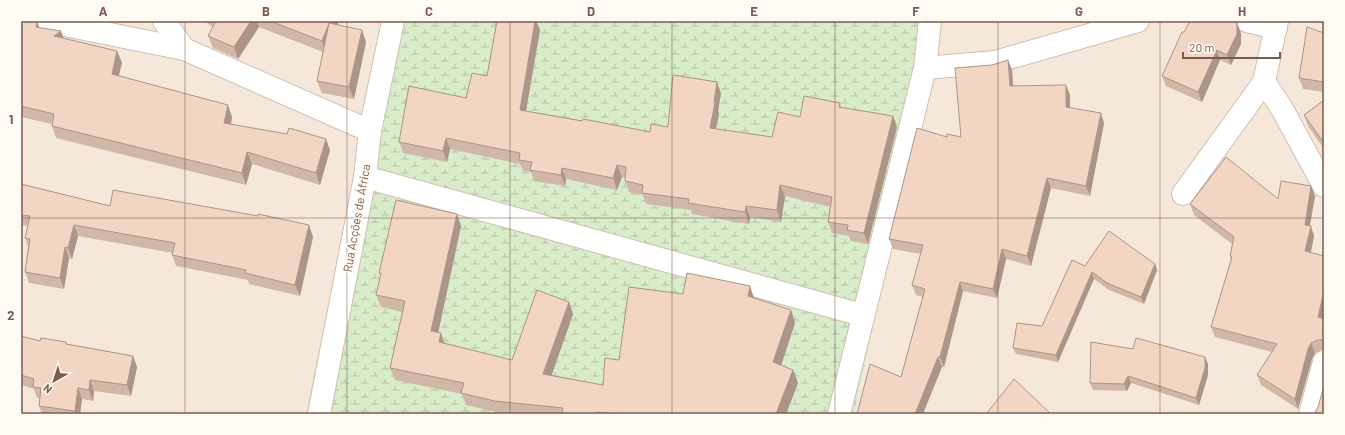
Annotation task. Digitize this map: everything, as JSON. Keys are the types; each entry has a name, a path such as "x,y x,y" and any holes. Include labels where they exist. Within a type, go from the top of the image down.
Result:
{"street":[{"path":"45,21 184,49 370,131"},
{"path":"164,21 184,49"},
{"name":"Rua Acções de África","path":"319,414 365,177 370,131 393,21"},
{"path":"839,414 862,315 925,68 930,21"},
{"path":"925,68 995,62 1138,21"},
{"path":"1183,194 1264,82 1277,25 1248,21"},
{"path":"1264,82 1281,107 1324,186"},
{"path":"365,177 862,315"},
{"path":"1310,414 1324,362"}],"shaded area":[{"path":"21,21 1324,21 1324,414 21,414"}],"green space":[{"path":"396,21 937,21 854,414 306,414 317,358"}],"building":[{"path":"21,21 37,21 36,27 61,31 54,36 117,51 112,74 228,105 224,123 287,134 289,128 326,139 316,173 247,152 242,173 52,126 54,114 21,106"},
{"path":"216,21 251,21 234,47 208,36"},
{"path":"270,21 330,21 322,41"},
{"path":"497,21 535,21 520,110 582,121 583,119 650,132 651,124 668,127 673,75 717,82 710,128 772,137 778,112 800,117 804,96 840,103 839,107 893,116 864,233 847,230 848,225 828,222 832,197 780,185 777,210 746,206 745,212 688,203 689,199 642,193 643,185 625,181 626,167 617,165 613,178 562,168 561,175 530,170 532,162 519,160 520,153 446,138 443,151 399,142 409,86 466,98 472,73 487,76"},
{"path":"1190,21 1232,21 1237,23 1237,34 1227,55 1217,50 1198,92 1162,76 1182,32 1184,32"},
{"path":"329,23 362,30 349,87 317,81"},
{"path":"1307,27 1324,33 1324,82 1299,78"},
{"path":"1008,60 1010,86 1066,85 1066,107 1101,113 1086,186 1047,178 1027,256 1002,249 993,289 960,282 940,357 938,357 915,414 857,414 870,364 901,377 925,289 912,285 923,245 889,239 917,128 947,137 947,134 961,137 955,68 992,65"},
{"path":"1324,100 1324,143 1304,115"},
{"path":"1226,157 1278,199 1281,181 1311,186 1305,225 1311,226 1305,251 1324,256 1324,291 1318,317 1324,319 1322,332 1324,332 1324,340 1317,340 1311,343 1308,349 1295,399 1257,375 1277,344 1211,327 1232,257 1230,256 1234,237 1190,204"},
{"path":"21,184 110,206 113,190 258,216 258,214 309,225 295,285 245,273 246,270 172,255 175,243 74,225 68,248 65,247 60,278 25,272 30,239 25,238 30,216 21,215"},
{"path":"396,200 457,214 431,331 441,333 439,342 512,360 537,290 569,302 543,374 603,385 605,358 619,360 629,287 683,294 687,273 750,286 748,296 791,310 773,362 793,370 776,414 615,414 596,412 596,414 562,414 563,408 495,401 461,393 464,383 390,368 405,301 376,295 381,273 379,273"},
{"path":"1109,231 1155,264 1141,297 1107,283 1092,272 1056,355 1013,348 1017,323 1042,326 1072,260 1085,266"},
{"path":"21,336 40,341 41,338 66,342 66,344 133,356 127,385 90,380 89,390 78,388 75,411 39,406 41,388 33,387 34,379 21,375"},
{"path":"1136,338 1205,357 1205,368 1196,398 1128,376 1124,384 1090,383 1091,342 1133,349"},
{"path":"1014,379 1051,414 987,413"},
{"path":"1324,386 1324,414 1318,414 1315,412"}]}
